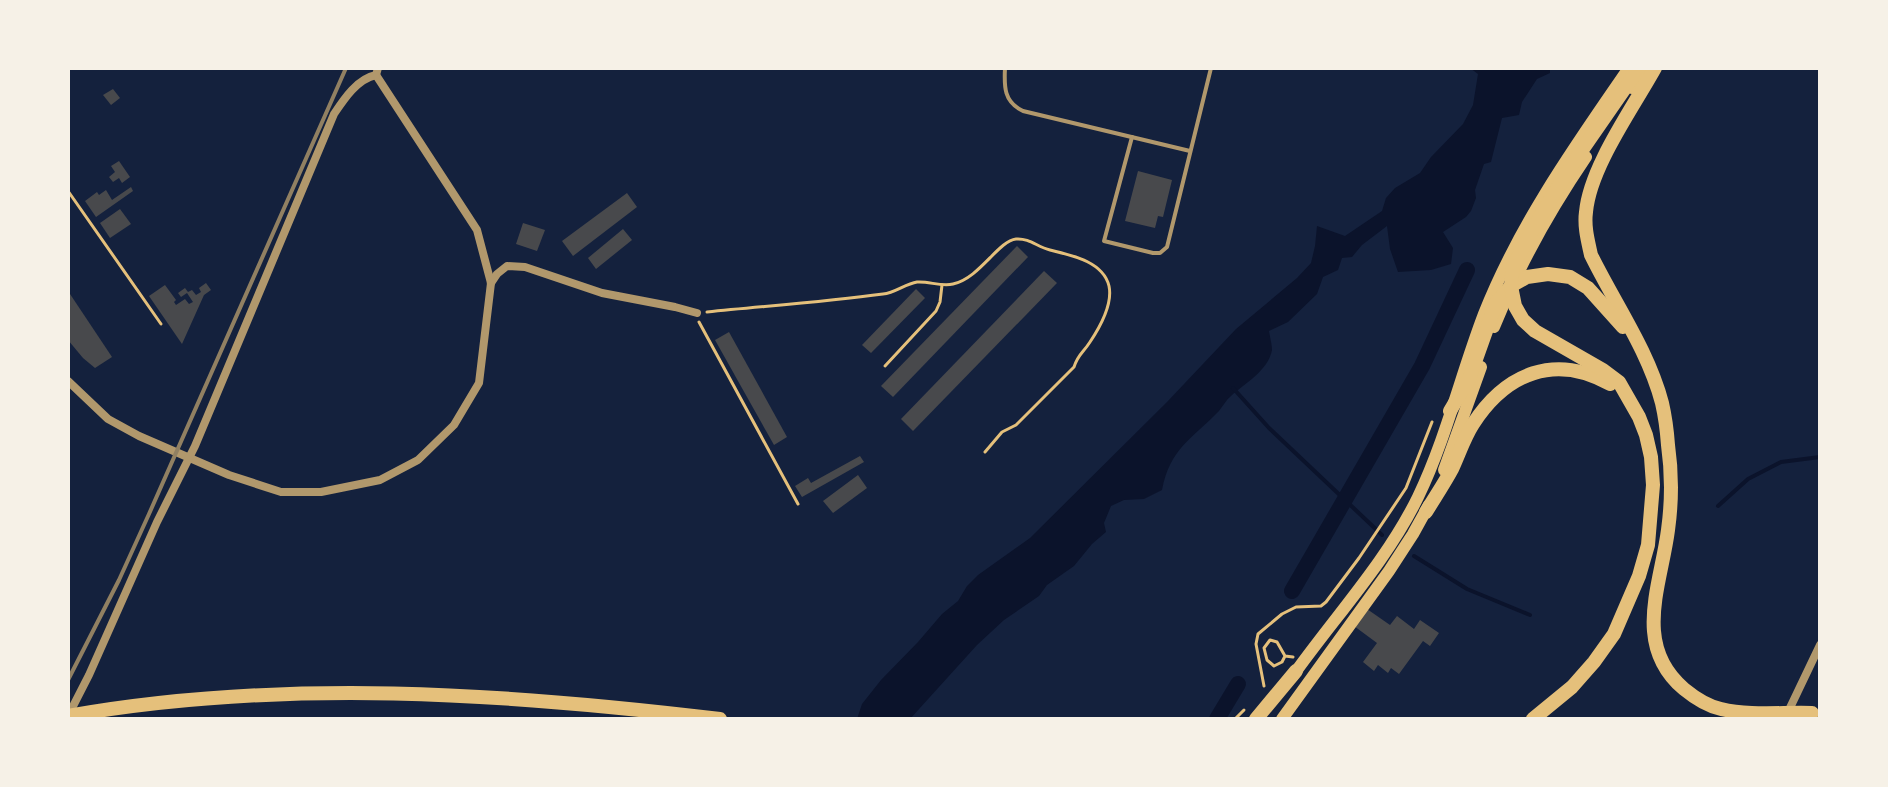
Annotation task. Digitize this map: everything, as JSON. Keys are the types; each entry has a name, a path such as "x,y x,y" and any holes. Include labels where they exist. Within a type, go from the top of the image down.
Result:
{"highway":[{"path":"1533,719 1572,687 1614,634 1639,576 1648,545 1653,485 1646,435 1619,382 1535,331 1523,320 1515,306 1511,286 1513,266 1571,166 1632,78 1632,68"},
{"path":"1655,68 1607,152 1593,183 1586,211 1586,236 1591,255 1639,345 1662,402 1671,493 1669,524 1653,604 1655,643 1663,665 1677,682 1695,698 1720,709 1788,715 1816,711"},
{"path":"1450,411 1469,379 1496,303 1511,286 1527,277 1548,274 1570,277 1588,288 1639,345"},
{"path":"1426,512 1482,411 1521,377 1552,369 1587,373 1608,383 1623,395 1639,417"},
{"path":"1256,719 1296,671"},
{"path":"68,716 231,697 377,693 498,698 720,719"}],"main road":[{"path":"1262,719 1400,531 1436,455 1484,314 1519,240 1564,163 1632,68"},
{"path":"1282,719 1389,571 1426,512 1447,464 1511,286 1578,169 1646,68"}],"street":[{"path":"68,381 108,419 139,436 229,475 281,492 321,492 380,480 418,460 454,425 479,383 491,283 477,230 377,72 346,96 334,114 195,446 157,522 68,716"},
{"path":"491,283 507,266 525,267 602,293 697,313"},
{"path":"1788,715 1820,645"}],"lane":[{"path":"1005,68 1004,86 1008,99 1023,111 1190,151"},
{"path":"1132,137 1104,241 1160,253 1167,247 1211,68"}],"path":[{"path":"68,191 161,324"},
{"path":"798,504 704,335 697,313 887,294 917,282 952,285 977,272 1010,240 1029,239 1046,249 1081,259 1102,273 1108,284 1109,297 1103,319 1074,367 1016,425 1002,432 985,452"},
{"path":"885,366 936,311 942,285"},
{"path":"1258,693 1264,687 1256,644 1258,634 1282,614 1296,607 1321,606 1326,602 1406,488"},
{"path":"1285,656 1282,662 1274,666 1267,660 1264,648 1270,640 1277,642 1285,656 1296,658 1314,648"}],"water":[{"path":"1470,68 1550,68 1550,73 1537,79 1522,102 1519,115 1502,118 1491,162 1484,164 1471,211 1443,232 1453,248 1451,264 1431,270 1398,272 1390,249 1387,226 1352,257 1342,258 1338,270 1323,277 1317,294 1288,322 1269,331 1272,350 1266,364 1183,445 1170,464 1162,490 1144,499 1124,500 1111,506 1104,523 1106,532 1074,566 977,645 910,719 857,719 862,704 881,680 958,601 967,586 1030,538 1236,329 1311,263 1317,226 1345,236 1382,211 1386,198 1395,188 1420,173 1463,124 1473,105 1478,74"}],"building":[{"path":"113,89 120,98 111,105 103,95"},
{"path":"119,161 130,177 122,183 119,178 113,182 109,177 115,172 111,166"},
{"path":"1138,171 1172,180 1163,217 1158,216 1155,228 1125,221"},
{"path":"131,187 133,191 96,217 85,201 97,192 99,195 106,190 112,200"},
{"path":"627,193 637,207 573,256 562,241"},
{"path":"120,209 131,224 110,238 100,223"},
{"path":"523,223 545,230 537,251 516,244"},
{"path":"623,229 632,240 596,269 588,258"},
{"path":"1017,246 1028,257 893,397 881,386"},
{"path":"1044,271 1057,283 913,431 901,419"},
{"path":"206,283 211,290 204,295 182,344 149,296 165,285 176,300 176,305 185,299 189,304 193,302 187,293 181,297 178,293 185,288 196,295"},
{"path":"916,289 925,298 871,353 862,345"},
{"path":"68,291 112,357 95,368 68,340"},
{"path":"729,332 787,437 774,445 715,340"},
{"path":"860,456 864,462 802,497 795,486 808,478 811,483"},
{"path":"858,475 867,488 833,513 823,501"},
{"path":"1367,609 1390,625 1397,616 1414,629 1420,620 1439,633 1430,646 1423,641 1399,674 1391,668 1388,673 1378,665 1374,671 1363,662 1377,643 1354,626"}],"waterway":[{"path":"1292,591 1422,366 1467,270"},
{"path":"1233,388 1269,428 1382,535"},
{"path":"1718,506 1748,479 1781,462 1820,457"},
{"path":"1414,556 1467,589 1530,615"},
{"path":"1217,719 1238,684"}],"railway":[{"path":"68,680 149,514 346,68"}]}
